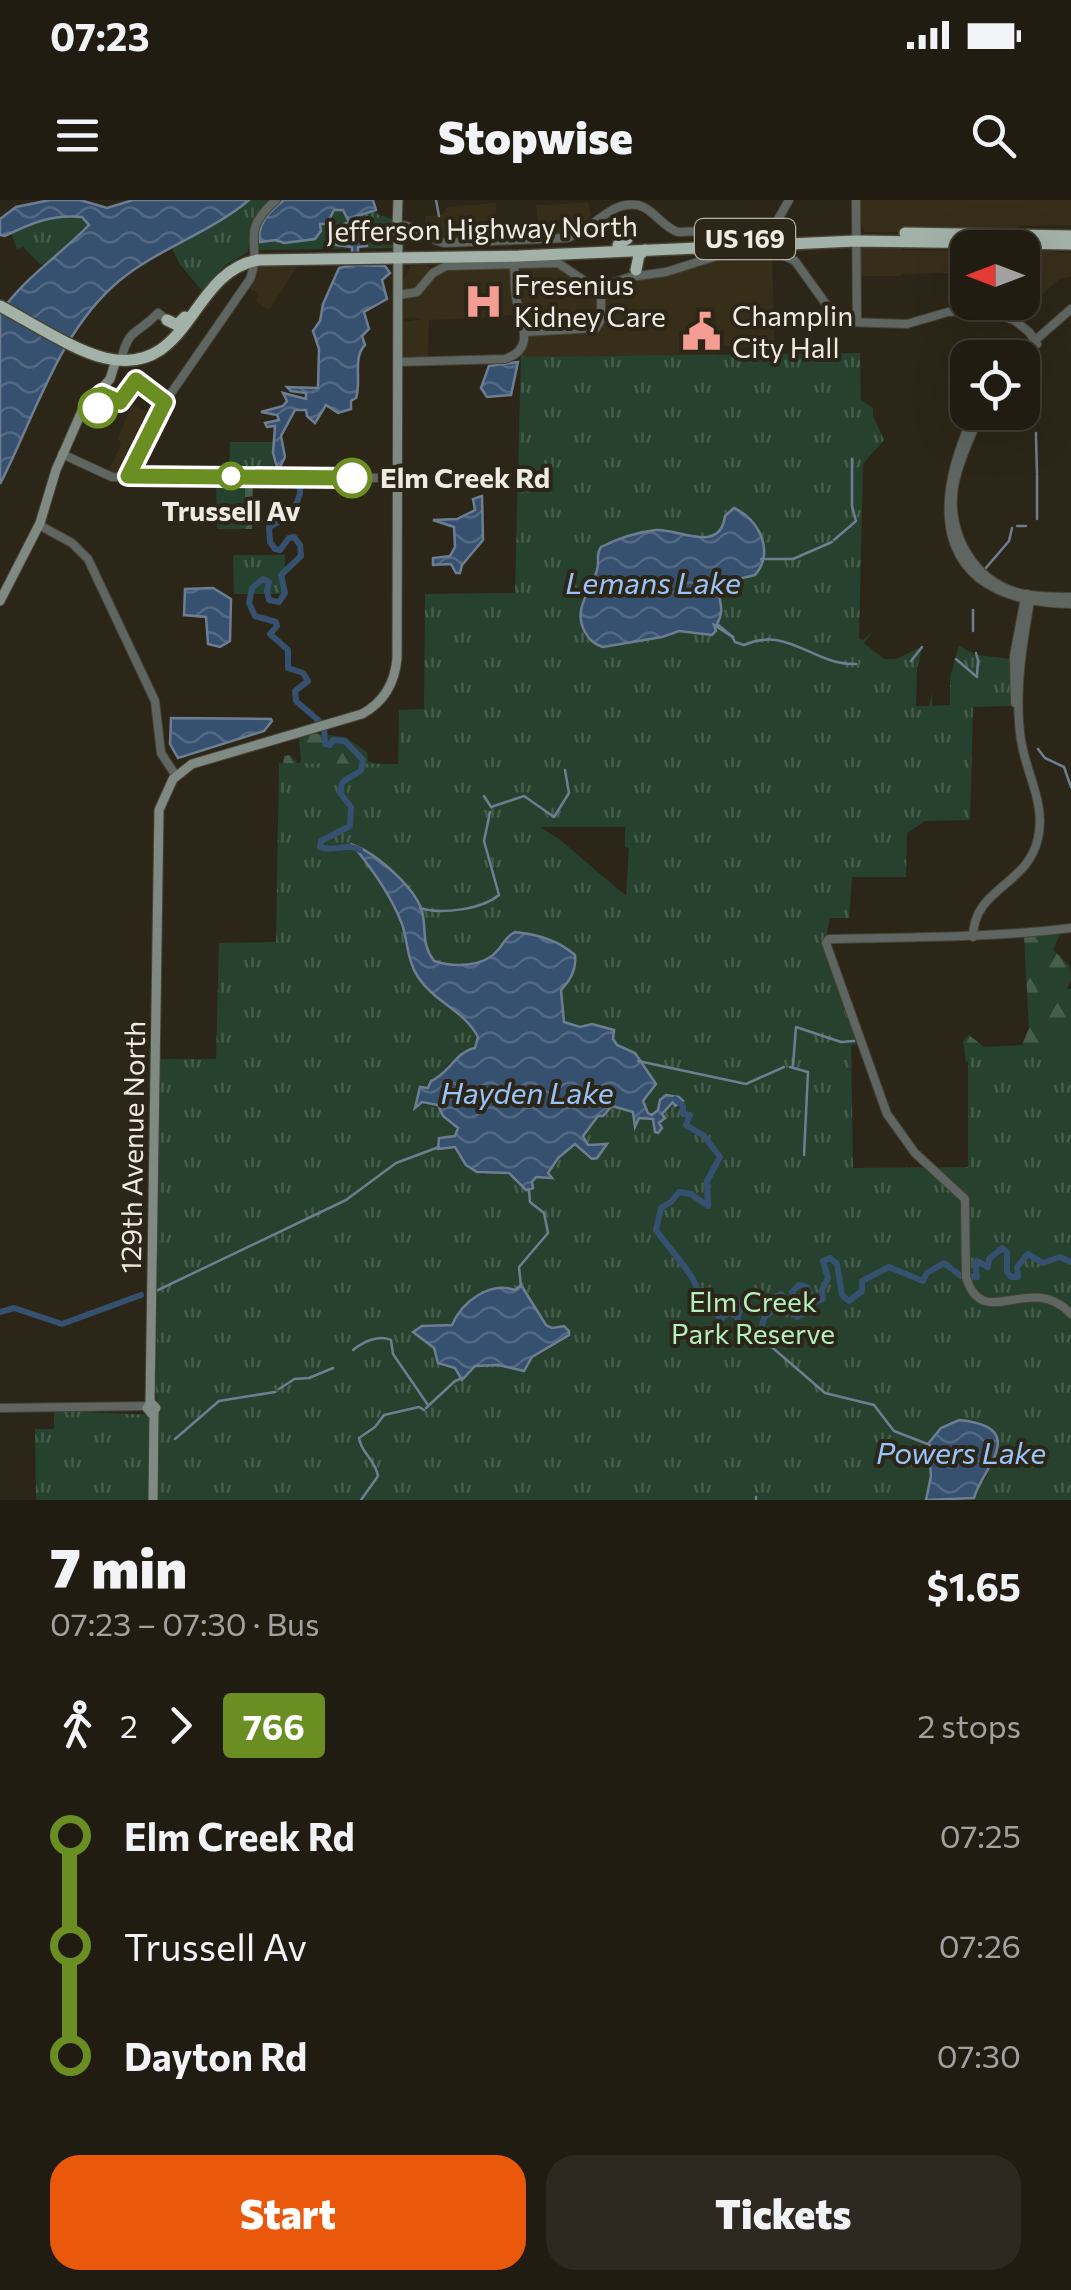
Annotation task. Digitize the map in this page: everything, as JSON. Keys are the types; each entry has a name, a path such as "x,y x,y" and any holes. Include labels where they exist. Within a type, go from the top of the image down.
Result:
{"highway":[{"path":"618,244 627,239 630,230"},
{"name":"Jefferson Highway North","path":"251,257 618,244 1071,236"},
{"name":"Jefferson Highway North","path":"399,254 434,258 857,238 1071,244"},
{"path":"636,270 639,255 645,250"},
{"path":"1,307 95,355 154,353 184,329 201,308 220,272 251,257"},
{"path":"184,329 220,278 251,257"},
{"path":"400,274 408,261 434,258"},
{"path":"160,319 179,324 201,308"},
{"path":"119,357 165,339 201,308"}],"main road":[{"path":"398,200 399,296"},
{"path":"176,776 202,760 362,714 380,700 391,684 397,664 399,254"},
{"path":"0,600 40,526 62,454 84,413 114,382 119,357"},
{"name":"129th Avenue North","path":"153,1500 150,1408 159,810 176,776"}],"street":[{"path":"128,476 165,402 250,279 255,224 276,200"},
{"path":"398,225 410,226 445,243 570,237 627,204 644,208 678,232 768,226 781,219 787,200"},
{"path":"857,200 859,322"},
{"path":"399,296 417,292 433,273 446,266 563,265 589,284 601,287 717,256 779,254 798,264 834,314 847,322 906,324 944,312 970,309 994,312 1012,320 1025,327 1035,340"},
{"path":"398,362 508,358 522,348 524,332 516,303 514,264"},
{"path":"524,332 596,328 601,320 601,287"},
{"path":"1038,340 1071,312"},
{"path":"119,357 126,333 160,319"},
{"path":"972,430 954,486 953,506 957,534 971,560 984,574 1027,599 1071,601"},
{"path":"62,454 109,476 400,478"},
{"path":"40,526 78,547 97,576 155,701 160,753 176,776"},
{"path":"975,937 978,916 1027,863 1036,838 1038,814 1019,746 1013,670 1027,599"},
{"path":"1071,928 975,937 829,939 826,943 872,1077 891,1120 915,1153 964,1199 966,1277 974,1293 988,1302 1039,1296 1059,1303 1071,1314"},
{"path":"0,1408 150,1408"}],"shaded area":[{"path":"859,200 1071,200 1071,225 1018,226 1017,230 865,232"},
{"path":"496,203 496,239 438,239 425,232 425,216 442,215 447,207"},
{"path":"588,203 592,221 573,235 540,235 536,205"},
{"path":"901,243 902,250 950,251 950,273 864,276 860,246"},
{"path":"1040,250 1071,253 1071,277 1060,279 1040,296"},
{"path":"772,255 775,348 718,346 716,360 527,357 520,352 526,335 596,329 605,287 715,258"},
{"path":"301,261 269,310 256,301 259,294 248,287 255,266"},
{"path":"426,265 436,274 451,268 511,266 518,311 496,317 429,320 428,358 401,360 402,322 423,319 403,318 405,299 423,298 417,290 403,292 403,281 411,266"},
{"path":"555,265 598,289 600,318 595,326 527,330 517,300 518,266"},
{"path":"132,405 154,414 126,475 113,475 108,472 121,445 118,438"}],"green space":[{"path":"249,200 274,200 252,223 248,252 224,266 202,291 172,248"},
{"path":"280,200 367,200 379,215 395,220 395,245 257,250 257,229"},
{"path":"60,215 82,217 89,226 64,251 41,265 23,247 17,249 11,233"},
{"name":"Elm Creek Park Reserve","path":"521,353 527,357 860,353 861,400 873,408 884,440 863,464 859,639 873,631 864,643 884,659 896,659 923,646 917,668 916,706 929,706 932,693 932,706 950,705 950,677 959,646 976,655 1012,659 1013,706 973,707 970,820 925,821 907,833 906,877 852,877 849,918 830,918 824,946 857,1044 851,1046 853,1168 968,1167 968,1051 1071,1049 1071,1500 968,1500 986,1478 998,1447 983,1425 959,1422 940,1431 929,1443 931,1476 926,1500 36,1500 35,1429 54,1429 54,1411 159,1415 156,1393 160,1059 216,1059 219,943 276,942 279,763 398,764 399,710 424,709 425,594 515,593","holes":["740,510 759,530 730,579 722,585 717,624 731,634 714,625 705,635 678,632 623,644 596,645 582,600 610,542 642,533 705,537 714,534","540,827 625,827 625,847 629,848 626,896","353,845 383,862 417,899 427,947 434,961 455,965 475,962 492,954 506,937 532,935 570,951 575,967 561,990 564,1022 605,1029 617,1045 635,1053 655,1084 643,1101 652,1115 660,1100 679,1097 682,1101 670,1103 659,1124 662,1128 653,1128 653,1119 639,1118 636,1123 634,1112 612,1105 583,1136 588,1145 600,1143 597,1158 592,1159 575,1144 558,1158 546,1179 536,1177 518,1185 503,1172 483,1175 471,1167 442,1139 457,1134 455,1123 443,1116 438,1105 419,1104 420,1087 428,1089 449,1063 475,1049 478,1037 461,1013 425,986 388,892","504,1287 525,1291 546,1325 561,1326 564,1336 532,1357 527,1369 475,1366 463,1380 428,1343 429,1326 452,1325 468,1301"]},
{"path":"230,442 273,442 274,468 278,473 229,473"},
{"path":"253,478 252,529 217,529 216,479"},
{"path":"233,555 285,555 285,594 234,594"},
{"path":"313,733 345,737 367,752 368,761 384,767 354,845 362,879 283,765 284,756 290,755 298,764 301,761 299,738"},
{"path":"1061,932 1053,950 1070,966 1067,989 1071,989 1071,1066 981,1056 966,1062 963,1041 969,1035 984,1047 1022,1045 1029,1028 1024,937"}],"water":[{"path":"50,200 80,200 107,208 133,200 249,200 134,269 98,301 64,349 0,484 0,313 31,277 89,225 82,217 52,218 5,236 0,235 0,219 16,207"},
{"path":"284,200 373,200 376,210 354,217 354,222 365,221 367,246 358,247 358,265 385,266 390,273 382,280 387,299 364,312 369,329 362,336 365,345 359,356 358,391 351,409 338,413 326,405 315,423 306,410 295,410 281,436 285,457 278,471 273,453 275,426 267,427 265,423 279,420 277,415 261,412 283,406 287,401 283,393 306,399 306,393 287,387 318,388 319,349 313,331 339,268 352,265 352,247 335,245 335,228 349,222 343,210 334,210 327,224 320,224 321,231 315,239 260,242 262,223"},
{"path":"518,362 511,395 487,397 481,388 489,366"},
{"path":"482,496 483,540 460,573 451,564 433,565 433,558 450,556 455,547 454,527 433,520 457,519 475,510 473,499"},
{"name":"Lemans Lake","path":"734,508 757,528 764,556 755,575 720,589 721,615 717,624 734,638 714,625 716,631 712,635 679,631 603,647 591,640 581,615 601,547 656,530 707,537 722,528 725,516"},
{"path":"213,588 231,599 230,641 220,647 208,644 206,617 184,615 185,589"},
{"path":"171,718 272,721 264,731 178,758 170,744"},
{"name":"Hayden Lake","path":"353,845 384,864 414,895 434,961 476,963 492,956 515,932 547,939 575,955 572,975 561,990 564,1022 614,1030 617,1045 635,1053 656,1084 643,1101 648,1113 652,1115 658,1110 666,1095 683,1101 675,1106 673,1102 662,1114 665,1118 659,1123 662,1128 658,1133 653,1119 639,1118 635,1127 633,1112 612,1106 598,1116 583,1136 588,1145 607,1144 597,1158 592,1159 575,1144 558,1158 548,1173 552,1178 536,1177 533,1188 526,1190 509,1173 477,1172 466,1165 455,1147 438,1149 439,1138 455,1136 458,1128 443,1116 438,1105 422,1102 415,1108 420,1087 428,1088 462,1054 475,1048 478,1037 418,977 397,913"},
{"path":"521,1285 546,1325 564,1326 569,1331 569,1335 532,1357 524,1371 498,1365 475,1366 462,1380 455,1368 438,1363 434,1348 413,1332 422,1326 452,1325 469,1301 486,1291 515,1290"},
{"name":"Powers Lake","path":"959,1420 993,1431 998,1440 992,1463 974,1498 926,1500 931,1476 928,1444 941,1428"}],"waterway":[{"path":"436,200 439,216"},
{"path":"1036,438 1037,473"},
{"path":"834,540 856,521 852,506 852,459"},
{"path":"1037,475 1037,519"},
{"path":"281,479 300,482 300,494 292,515 269,527 270,542 280,550 294,537 301,556 281,575 285,593 279,602 269,600 269,582 263,579 252,588 249,603 255,616 276,622 270,634 288,650 288,668 303,673 308,681 295,691 296,701 324,727 325,744 345,741 363,760 361,770 344,781 340,793 351,807 350,826 321,841 320,847 360,850"},
{"path":"1017,526 1026,526"},
{"path":"985,569 1009,541 1012,528"},
{"path":"761,559 793,559 832,542"},
{"path":"973,610 973,631"},
{"path":"732,636 744,645 774,640 827,659 856,664"},
{"path":"911,661 922,647"},
{"path":"976,653 978,660"},
{"path":"956,659 977,677"},
{"path":"977,675 978,661"},
{"path":"1038,749 1045,758 1064,767 1071,787"},
{"path":"484,796 491,807 524,796 554,817 569,793 565,770"},
{"path":"420,908 461,909 499,895 484,841 489,817"},
{"path":"793,1066 796,1027 841,1042 854,1041"},
{"path":"638,1061 746,1084 784,1067"},
{"path":"790,1067 808,1072 804,1155"},
{"path":"675,1099 683,1106 683,1114 690,1115 686,1125 704,1136 720,1157 707,1181 708,1206 691,1194 679,1192 661,1208 656,1230 694,1281 701,1302 700,1313 715,1312 721,1319 725,1315 721,1305 724,1300 739,1302 742,1306 737,1318 753,1340 758,1340 764,1318 774,1309 775,1297 781,1294 797,1317 804,1314 792,1292 799,1285 807,1287 813,1303 823,1299 822,1290 828,1278 823,1261 830,1258 837,1264 842,1295 849,1301 862,1291 862,1281 889,1267 923,1281 927,1273 944,1263 961,1276 977,1277 977,1261 988,1267 989,1259 1002,1248 1007,1252 1007,1272 1011,1277 1018,1277 1017,1267 1028,1254 1043,1263 1060,1257 1071,1262"},
{"path":"158,1290 346,1200 396,1163 439,1147"},
{"path":"521,1287 519,1267 548,1233 544,1213 530,1202 529,1190"},
{"path":"0,1312 14,1308 62,1324 141,1295"},
{"path":"759,1336 825,1393 874,1405 894,1431 930,1445"},
{"path":"353,1350 371,1340 391,1340 393,1354 428,1405"},
{"path":"294,1379 309,1378 333,1368"},
{"path":"426,1408 463,1378"},
{"path":"279,1389 293,1380"},
{"path":"175,1439 219,1401 275,1392"},
{"path":"361,1500 378,1476 359,1438 384,1415 419,1407 424,1410"}],"bus line":[{"name":"766","path":"98,408 95,400 102,394 120,402 136,380 165,402 152,421 128,476 352,478"}],"place":[{"name":"Fresenius Kidney Care","path":"484,301"},
{"name":"Champlin City Hall","path":"702,332"},
{"name":"Trussell Av","path":"231,476"},
{"name":"Elm Creek Rd","path":"352,478"}]}
